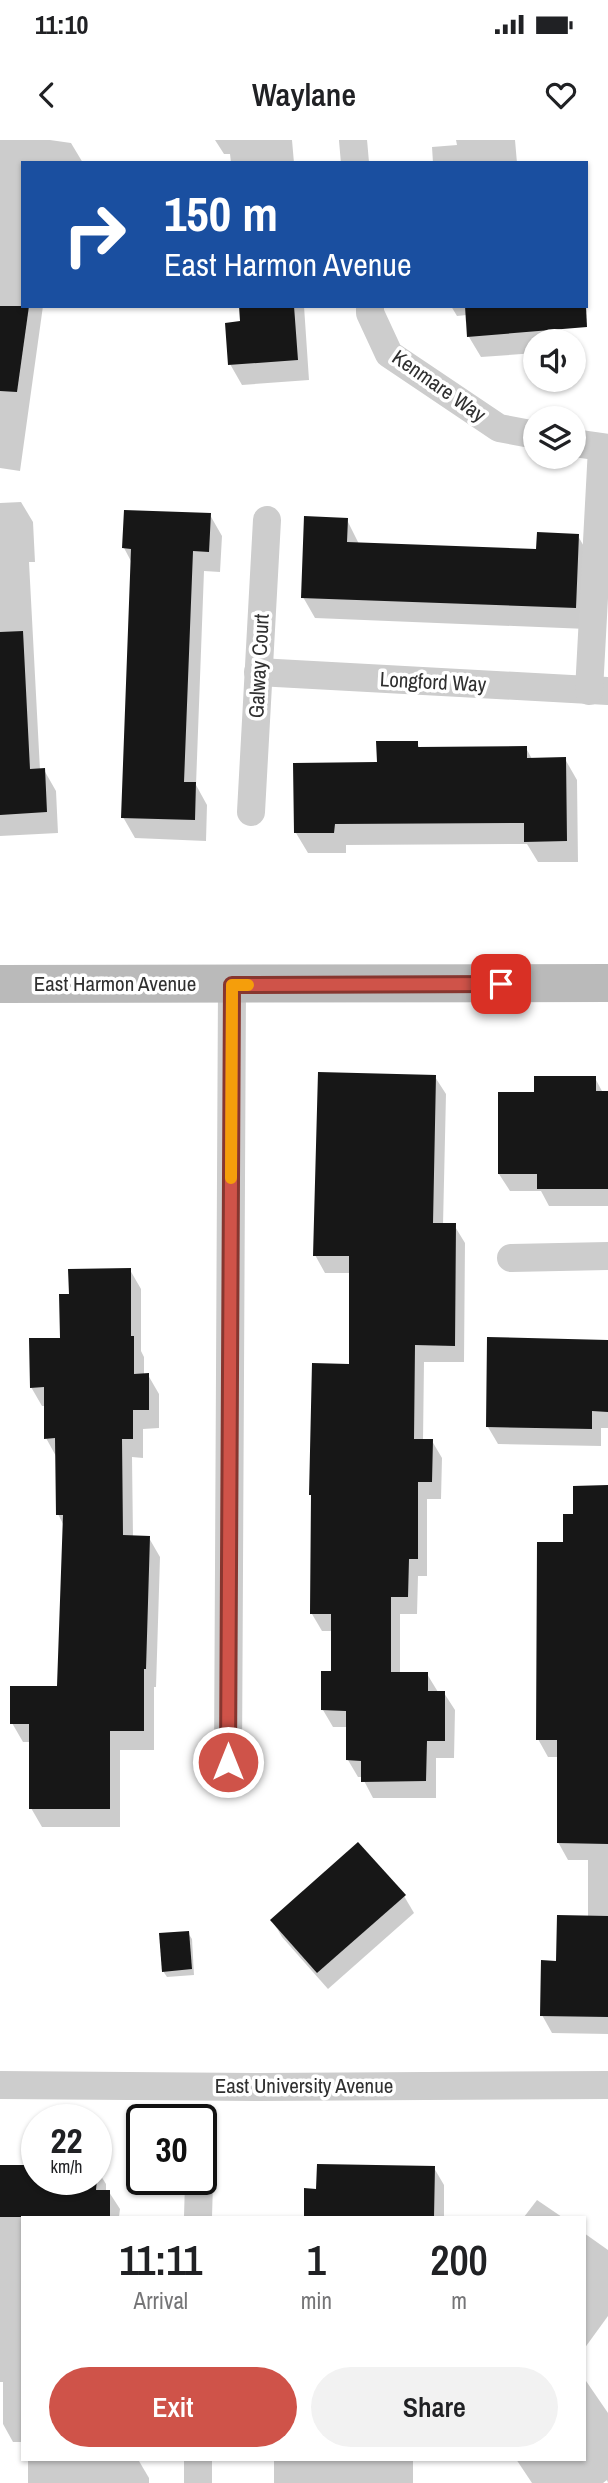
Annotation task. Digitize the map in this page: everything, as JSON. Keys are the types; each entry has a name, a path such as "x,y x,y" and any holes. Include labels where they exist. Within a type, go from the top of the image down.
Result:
{"main road":[{"name":"East Harmon Avenue","path":"0,984 608,984"}],"street":[{"path":"353,140 355,161"},
{"name":"Kenmare Way","path":"370,308 389,354 499,428 523,433"},
{"path":"586,445 605,448 598,691"},
{"name":"Galway Court","path":"251,812 267,520"},
{"name":"Longford Way","path":"258,672 598,691"},
{"path":"228,1762 232,985"},
{"path":"511,1258 608,1256"},
{"name":"East University Avenue","path":"0,2085 608,2085"},
{"path":"198,2195 198,2216"},
{"path":"198,2461 198,2483"}],"building":[{"path":"0,306 29,308 17,392 0,391"},
{"path":"239,308 294,308 298,360 228,365 225,323 240,321"},
{"path":"465,308 586,308 587,327 523,329 523,332 467,337"},
{"path":"124,510 211,513 209,552 193,551 184,782 196,782 195,820 121,818 131,549 122,548"},
{"path":"304,516 348,518 347,542 536,549 537,532 579,534 576,608 301,598"},
{"path":"23,631 30,769 45,768 47,812 0,815 0,632"},
{"path":"376,741 418,741 418,747 527,746 527,758 566,757 567,841 524,842 524,823 335,824 334,833 294,833 293,763 377,762"},
{"path":"318,1072 436,1075 433,1223 456,1223 455,1346 415,1345 414,1439 433,1439 432,1482 418,1482 418,1559 409,1559 408,1597 391,1597 391,1672 428,1672 428,1691 445,1691 445,1741 427,1741 426,1781 361,1782 361,1761 346,1760 346,1711 321,1710 321,1671 331,1671 331,1614 310,1614 312,1363 349,1364 349,1256 313,1256"},
{"path":"534,1076 596,1076 596,1091 608,1091 608,1189 537,1189 537,1174 498,1174 498,1092 534,1092"},
{"path":"131,1268 134,1374 149,1373 149,1410 133,1410 133,1439 122,1439 123,1535 150,1536 144,1731 110,1731 110,1809 29,1809 29,1724 10,1724 10,1686 57,1686 63,1515 56,1515 55,1438 44,1439 44,1387 30,1388 29,1338 60,1338 59,1294 69,1294 68,1269"},
{"path":"487,1337 608,1340 608,1412 592,1411 592,1429 486,1427"},
{"path":"608,1485 608,1844 557,1843 557,1740 536,1740 537,1542 563,1542 563,1514 573,1514 573,1486"},
{"path":"358,1842 406,1895 317,1973 270,1920"},
{"path":"557,1915 608,1916 608,2017 540,2016 541,1960 556,1961"},
{"path":"189,1931 192,1969 162,1972 159,1933"},
{"path":"317,2164 435,2166 434,2216 304,2216 304,2188 316,2189"},
{"path":"0,2165 21,2165 21,2195 110,2195 110,2216 0,2217"}],"slow traffic":[{"path":"231,1178 232,985 248,985"}],"route":[{"path":"228,1762 232,985 501,984"}]}
